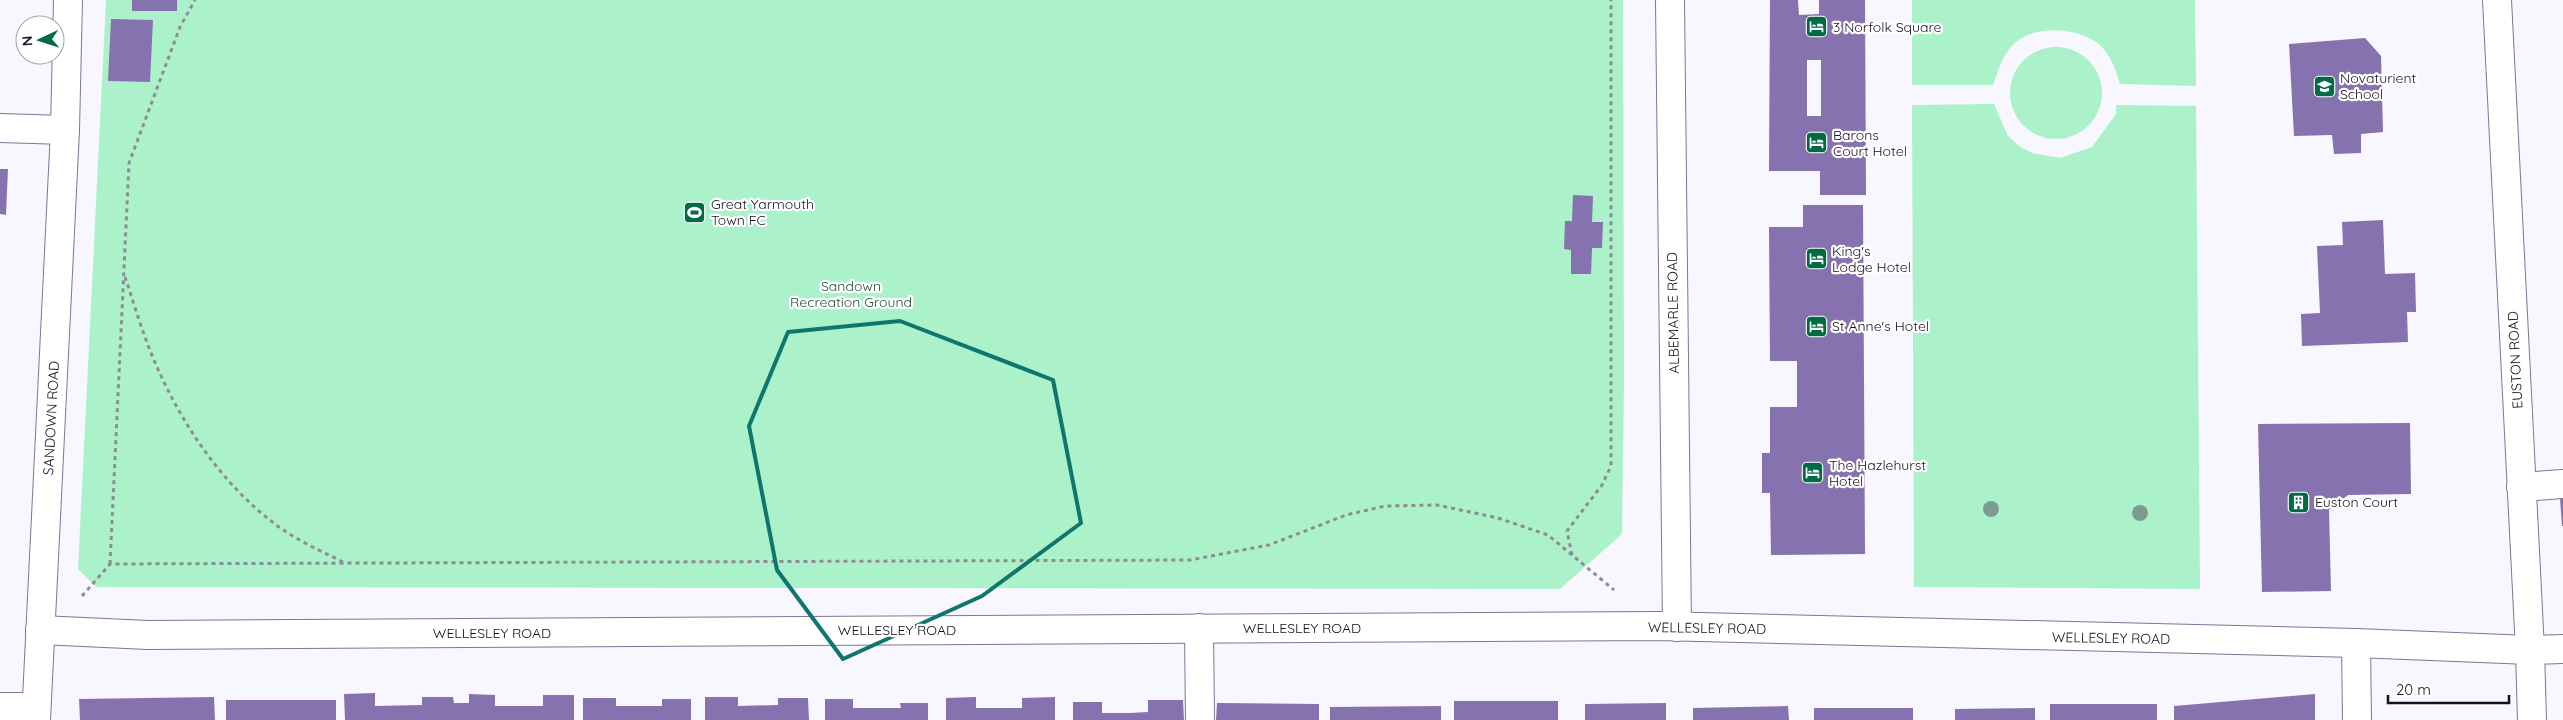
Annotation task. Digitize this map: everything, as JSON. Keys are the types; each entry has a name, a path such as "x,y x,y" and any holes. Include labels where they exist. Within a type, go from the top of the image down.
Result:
{"street":[{"name":"SANDOWN ROAD","path":"0,707 36,713 65,130 68,0"},
{"name":"ALBEMARLE ROAD","path":"1670,0 1677,627"},
{"name":"EUSTON ROAD","path":"2497,0 2532,720"},
{"path":"0,128 65,130"},
{"path":"2521,487 2563,484"},
{"name":"WELLESLEY ROAD","path":"41,618 148,636 1199,628 1677,627 2356,643 2530,650 2563,649"},
{"path":"1199,628 1200,720"},
{"path":"2356,643 2357,720"}],"path":[{"path":"41,618 72,608 110,564 129,163 180,27 196,0"},
{"path":"1572,556 1567,531 1602,485 1611,466 1611,0"},
{"path":"124,276 157,366 182,418 209,456 244,498 275,524 306,543 345,563"},
{"path":"110,564 1190,560 1269,545 1346,515 1375,508 1437,505 1498,518 1548,535 1616,591"}],"highlighted area":[{"path":"900,321 1053,380 1081,523 982,596 843,659 777,570 749,426 788,332"}],"green space":[{"name":"Sandown Recreation Ground","path":"106,0 1623,0 1624,380 1622,534 1560,589 96,587 78,569"},
{"path":"1912,0 2195,0 2196,86 2120,84 2111,61 2101,46 2087,37 2076,33 2053,30 2031,34 2013,45 2003,59 1993,85 1912,85"},
{"path":"2056,47 2065,48 2082,55 2094,67 2101,84 2101,102 2094,119 2082,131 2065,138 2056,139 2047,138 2030,131 2018,119 2011,102 2010,93 2011,84 2018,67 2030,55 2047,48"},
{"path":"1994,104 2008,136 2019,146 2032,153 2060,158 2092,147 2116,114 2116,105 2196,106 2200,589 1914,587 1912,105"}],"building":[{"path":"132,0 177,0 177,11 132,11"},
{"path":"1770,0 1798,0 1799,15 1819,14 1819,0 1865,0 1866,195 1820,195 1820,171 1769,171","holes":["1807,60 1821,60 1821,116 1807,116"]},
{"path":"111,19 153,20 150,82 108,81"},
{"path":"2365,38 2381,56 2383,132 2361,134 2361,153 2334,154 2332,135 2294,136 2289,44"},
{"path":"0,169 8,169 6,215 0,214"},
{"path":"1573,195 1593,196 1592,222 1603,222 1602,248 1592,248 1591,274 1571,274 1571,250 1564,249 1565,221 1572,221"},
{"path":"1803,205 1863,205 1865,554 1771,555 1770,493 1762,493 1762,453 1770,453 1770,407 1797,407 1797,361 1770,361 1769,227 1803,227"},
{"path":"2383,220 2385,274 2415,273 2416,312 2407,312 2408,342 2302,346 2301,314 2320,313 2317,246 2343,245 2342,222"},
{"name":"Euston Court","path":"2410,423 2411,494 2348,495 2329,510 2331,591 2262,592 2258,424"},
{"path":"2563,497 2563,526 2562,526 2560,498"},
{"path":"375,693 375,706 422,705 422,697 453,697 454,703 469,703 469,694 495,695 495,706 543,706 543,695 574,695 574,720 345,720 344,694"},
{"path":"2315,694 2315,720 2174,720 2174,706"},
{"path":"214,697 215,720 80,720 79,699"},
{"path":"705,697 738,697 738,706 778,705 778,698 808,698 809,720 705,720"},
{"path":"976,697 976,708 1022,708 1022,698 1055,697 1055,720 946,720 946,698"},
{"path":"583,698 616,698 616,706 662,706 662,699 691,699 691,720 583,720"},
{"path":"825,699 853,699 853,708 901,708 900,703 928,703 928,720 825,720"},
{"path":"226,700 336,700 336,720 226,720"},
{"path":"1148,700 1183,700 1184,720 1073,720 1073,702 1102,702 1102,713 1130,713 1148,712"},
{"path":"1454,701 1558,701 1558,720 1454,720"},
{"path":"1217,703 1319,704 1319,720 1216,720"},
{"path":"1666,703 1666,720 1585,720 1585,704"},
{"path":"2050,704 2157,704 2157,720 2050,720"},
{"path":"1441,706 1441,720 1330,720 1330,707"},
{"path":"1788,706 1789,720 1693,720 1693,708"},
{"path":"1814,708 1913,708 1913,720 1814,720"},
{"path":"2035,708 2035,720 1955,720 1955,709"}],"place":[{"name":"3 Norfolk Square","path":"1817,27"},
{"name":"Novaturient School","path":"2324,86"},
{"name":"Barons Court Hotel","path":"1817,143"},
{"name":"Great Yarmouth Town FC","path":"695,212"},
{"name":"King's Lodge Hotel","path":"1816,259"},
{"name":"St Anne's Hotel","path":"1816,326"},
{"name":"The Hazlehurst Hotel","path":"1813,473"},
{"name":"Euston Court","path":"2299,502"}]}
